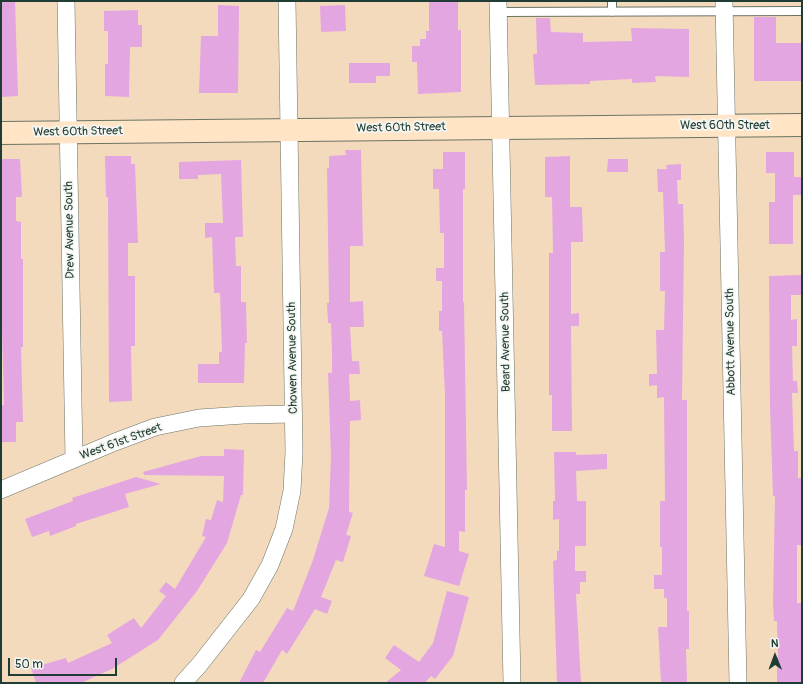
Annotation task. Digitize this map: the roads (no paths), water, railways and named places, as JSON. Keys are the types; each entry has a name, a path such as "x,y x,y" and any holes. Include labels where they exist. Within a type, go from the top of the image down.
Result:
{"street":[{"name":"Drew Avenue South","path":"66,1 74,459"},
{"name":"Chowen Avenue South","path":"183,683 200,664 251,599 270,565 284,529 292,491 294,414 287,1"},
{"name":"Abbott Avenue South","path":"724,6 738,683"},
{"name":"Beard Avenue South","path":"498,7 500,109 502,127 512,683"},
{"name":"West 60th Street","path":"1,133 802,125"},
{"name":"West 61st Street","path":"1,490 74,459 155,428 199,418 294,414"}],"lane":[{"path":"612,1 612,12"},
{"path":"498,7 612,12 724,6 802,11"}]}
